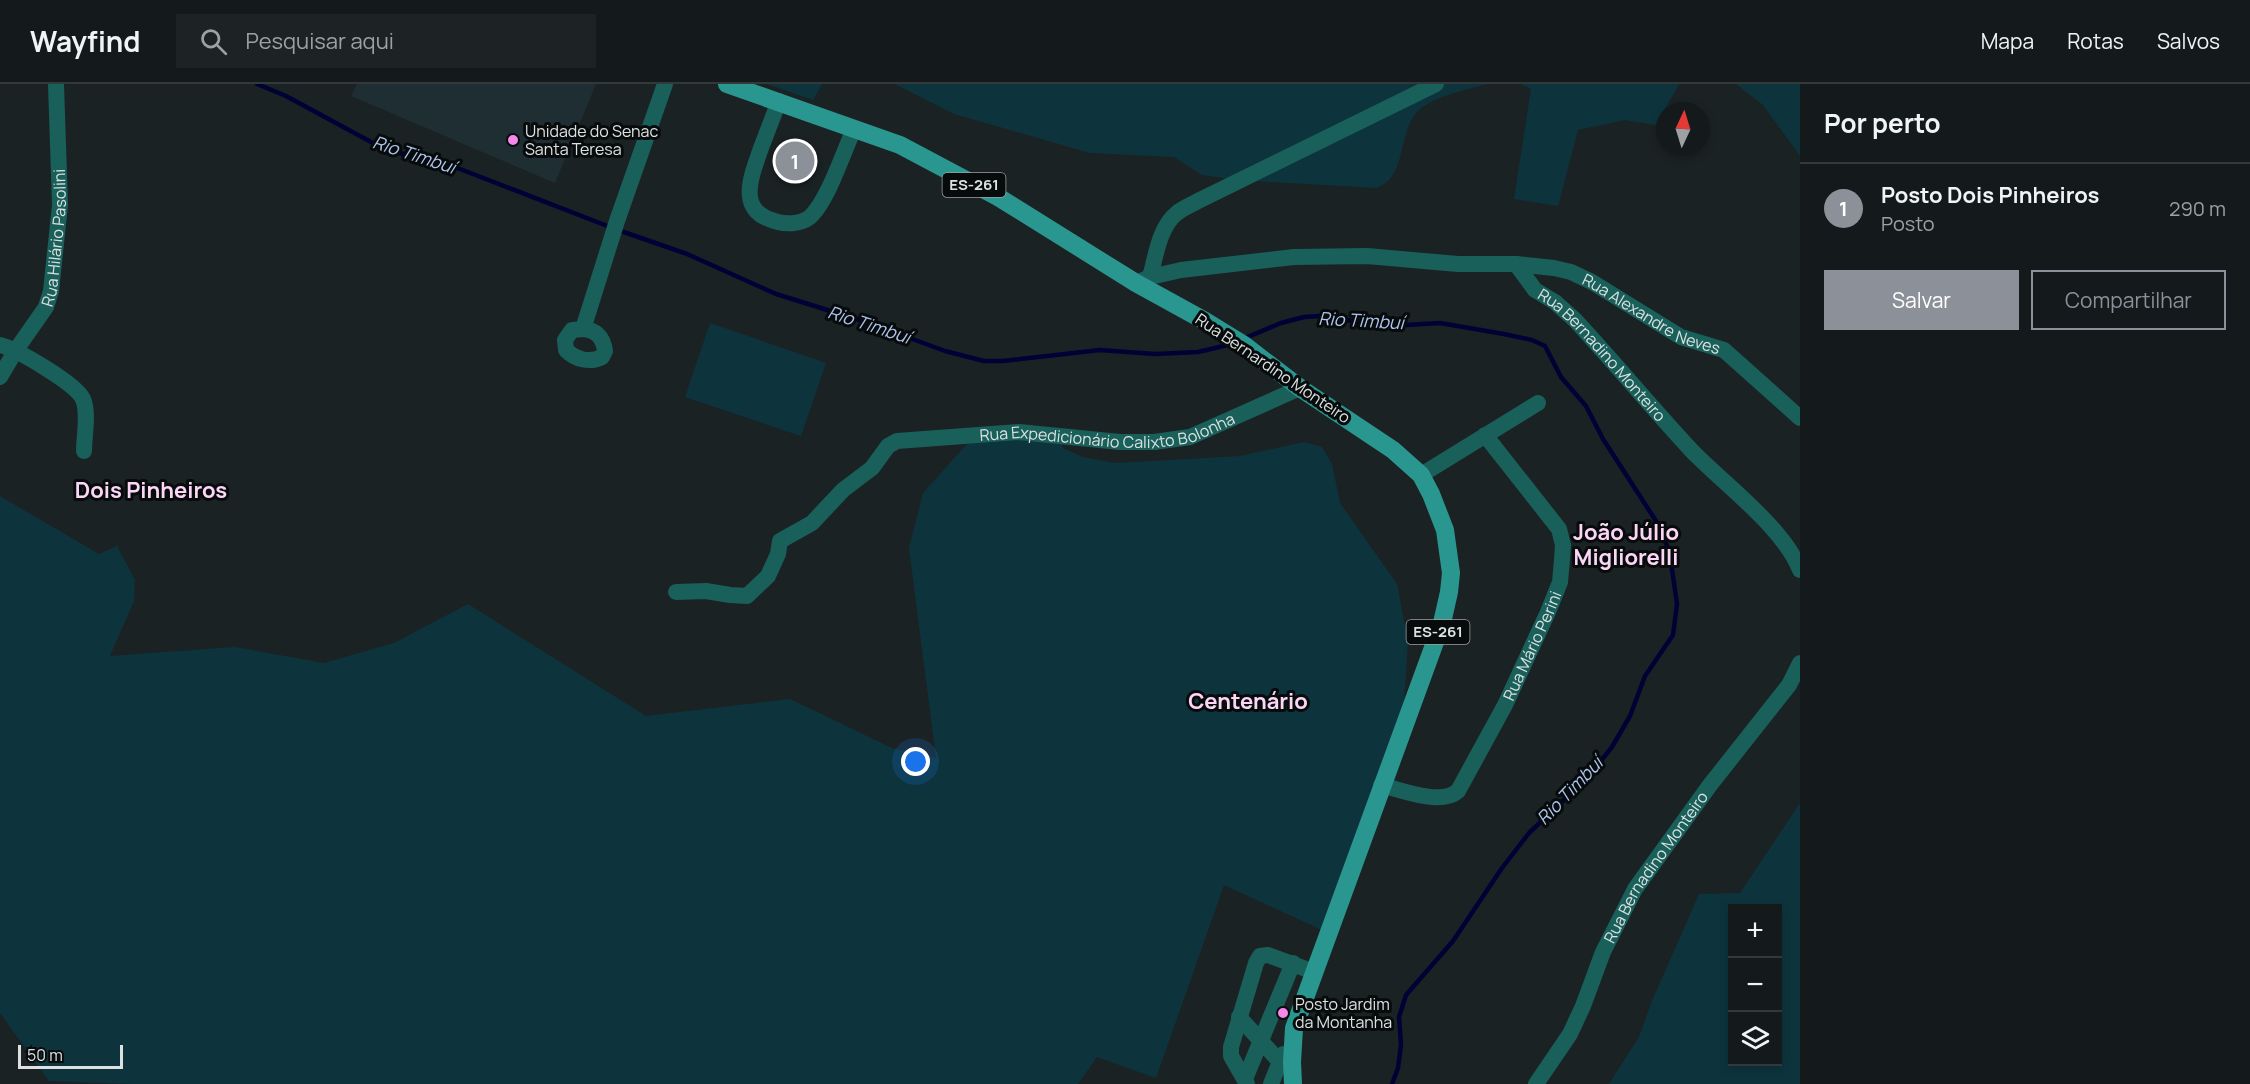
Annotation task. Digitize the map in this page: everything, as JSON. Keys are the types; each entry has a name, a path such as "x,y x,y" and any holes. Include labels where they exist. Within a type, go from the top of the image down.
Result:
{"main road":[{"name":"Rua Bernardino Monteiro","path":"727,84 900,146 998,197 1143,280 1244,345 1300,388 1393,450 1421,475 1445,530 1449,552 1449,592 1442,623 1381,785"},
{"name":"ES-261","path":"1293,1084 1294,1028 1381,785"}],"street":[{"name":"Rua Hilário Pasolini","path":"0,377 8,348 46,307 51,291 60,205 56,84"},
{"path":"583,329 617,221 665,84"},
{"path":"1143,280 1167,223 1176,213 1436,84"},
{"path":"779,101 750,179 749,193 753,207 763,216 778,223 795,223 810,218 820,206 854,129"},
{"path":"1143,280 1181,270 1294,257 1367,256 1458,264 1516,264"},
{"name":"Rua Alexandre Neves","path":"1516,264 1571,272 1592,282 1681,337 1724,351 1764,389 1800,418"},
{"name":"Rua Bernadino Monteiro","path":"1516,264 1535,290 1555,302 1575,320 1693,451 1773,530 1800,570"},
{"path":"8,348 79,392 85,403 84,451"},
{"name":"Rua Expedicionário Calixto Bolonha","path":"676,592 706,591 738,596 752,593 768,576 783,538 812,523 843,490 872,468 888,446 897,441 1019,432 1120,442 1154,442 1190,436 1300,388"},
{"path":"1421,475 1538,403"},
{"name":"Rua Mário Perini","path":"1381,785 1437,798 1447,798 1458,791 1505,705 1560,582 1563,545 1559,530 1485,435"},
{"name":"Rua Bernadino Monteiro","path":"1536,1084 1570,1034 1603,952 1635,889 1710,785 1789,685 1800,663"},
{"path":"1246,1082 1232,1056 1231,1047 1260,956 1268,955 1314,972"},
{"path":"1246,1082 1293,963"},
{"path":"1239,1017 1280,1062"},
{"path":"1271,1084 1294,1028"}],"shaded area":[{"name":"Unidade do Senac Santa Teresa","path":"357,84 596,84 555,183 351,96"},
{"path":"767,84 822,84 813,100"},
{"path":"895,84 1487,84 1444,96 1421,108 1414,115 1406,133 1394,172 1388,181 1377,188 1236,180 1202,175 1174,157 1090,153 954,114"},
{"path":"1520,84 1679,84 1669,102 1656,102 1656,125 1625,120 1578,130 1558,206 1514,199 1531,89"},
{"path":"1736,84 1800,84 1800,156 1763,105"},
{"path":"710,323 826,363 801,436 685,397"},
{"path":"1010,433 1060,433 1063,448 1083,457 1115,463 1240,456 1304,442 1322,447 1332,464 1340,503 1397,584 1408,641 1403,717 1322,930 1224,885 1156,1078 1097,1057 1078,1084 135,1084 49,1081 0,1013 0,496 99,554 117,546 135,580 134,601 110,656 235,647 324,663 394,643 468,604 646,716 790,699 892,748 936,758 909,548 923,493 967,444"},
{"path":"1800,803 1800,1084 1609,1084 1639,1037 1652,1001 1699,894 1740,893"}],"waterway":[{"name":"Rio Timbuí","path":"257,84 286,96 384,149 455,167 610,227"},
{"name":"Rio Timbuí","path":"618,230 687,254 776,294 866,322 945,351 984,361 1100,350 1155,354 1198,352 1232,344"},
{"name":"Rio Timbuí","path":"1243,339 1281,323 1304,317 1320,316 1372,324 1440,323 1532,340 1545,346 1561,377 1586,406 1603,439 1656,521 1668,548 1677,604 1673,635 1645,676 1630,716 1612,747 1587,778 1529,833 1502,868 1453,941 1406,995 1399,1017 1401,1045 1398,1068 1392,1084"}],"place":[{"name":"Unidade do Senac Santa Teresa","path":"513,140"},
{"name":"Posto Dois Pinheiros","path":"795,161"},
{"name":"Posto Jardim da Montanha","path":"1283,1013"}],"district":[{"name":"Dois Pinheiros","path":"151,490"},
{"name":"João Júlio Migliorelli","path":"1626,545"},
{"name":"Centenário","path":"1248,701"}]}
